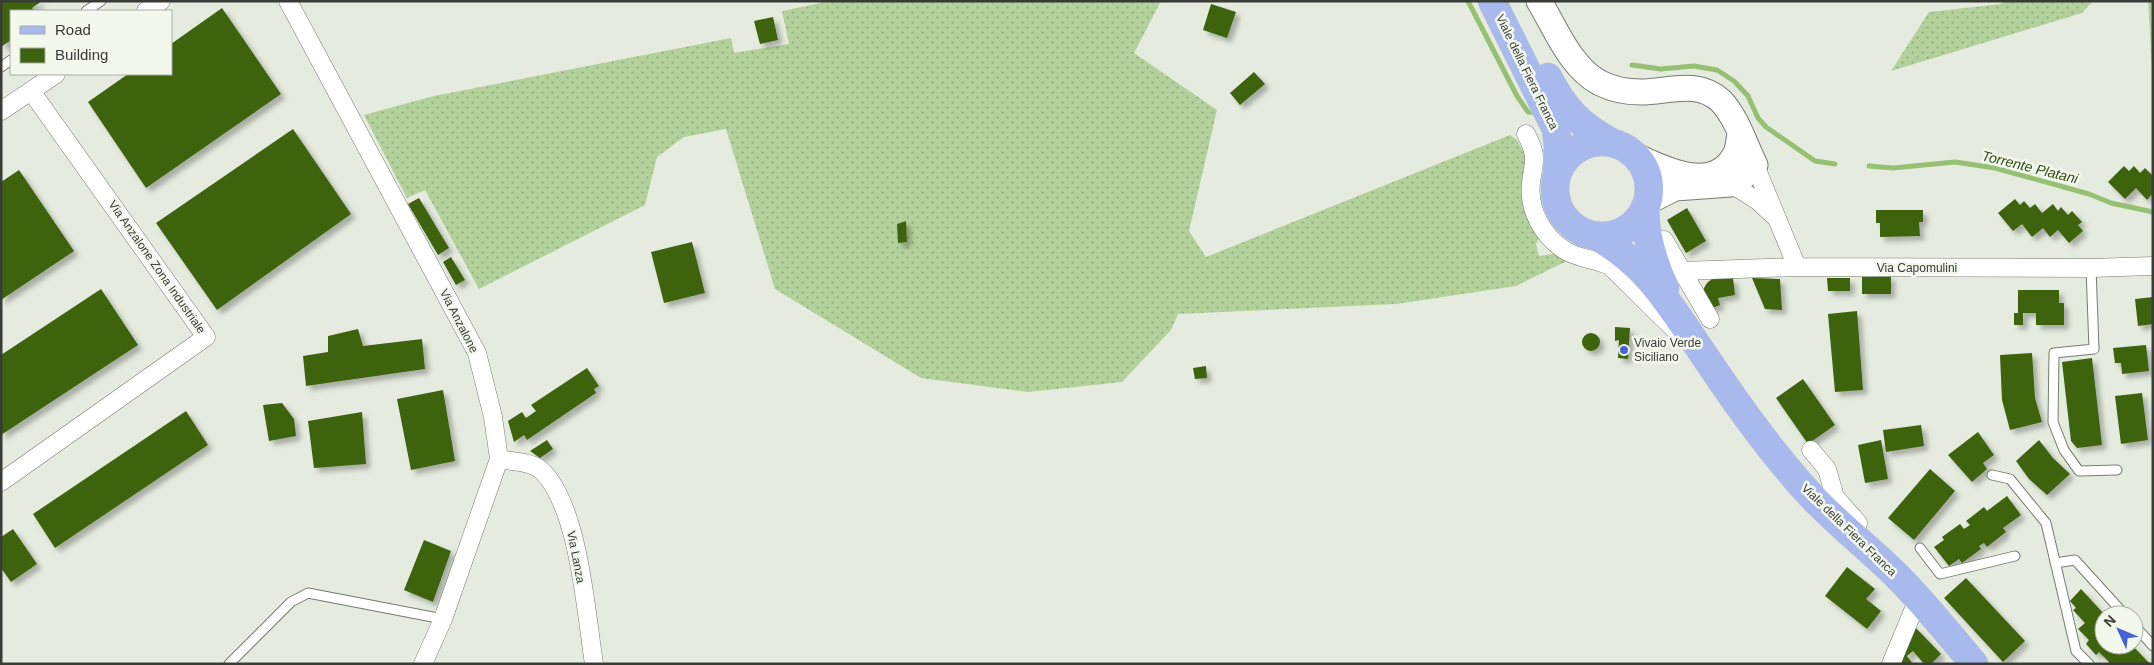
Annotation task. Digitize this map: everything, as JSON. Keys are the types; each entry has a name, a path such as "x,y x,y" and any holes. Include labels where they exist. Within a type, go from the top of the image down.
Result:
{"main road":[{"name":"Viale della Fiera Franca","path":"1492,1 1556,129 1558,147 1557,175"},
{"name":"Viale della Fiera Franca","path":"1510,1 1557,94 1572,116 1591,131 1611,142"},
{"path":"1540,1 1573,59 1585,72 1600,82 1619,90 1641,92 1684,88 1700,89 1712,94 1731,115 1755,165 1741,179 1688,176 1672,173 1611,142 1595,142 1580,147 1564,160 1557,175 1555,190 1560,211 1574,226 1616,248 1637,264 1679,318"},
{"path":"1723,179 1725,167 1736,153 1740,134"},
{"path":"1638,157 1644,166 1649,181 1645,226 1653,258 1679,318"},
{"path":"1593,235 1609,235 1624,230 1636,221 1646,205 1675,188 1723,179"},
{"name":"Viale della Fiera Franca","path":"1679,318 1706,359 1770,447 1798,480 1824,509 1897,576 1974,664"}],"street":[{"path":"147,10 160,1"},
{"name":"Via Anzalone","path":"288,1 476,353 493,417 499,459 444,619 423,664"},
{"path":"1,111 55,75"},
{"name":"Via Anzalone Zona Industriale","path":"1,482 206,337 31,91"},
{"path":"1526,134 1532,145 1536,162 1531,184 1532,208 1540,225 1552,241 1567,252 1584,259 1599,260 1610,266 1706,359"},
{"path":"1755,165 1797,267"},
{"path":"1723,179 1758,201 1778,220"},
{"path":"1664,240 1710,319"},
{"name":"Via Capomulini","path":"1682,272 1797,267 2091,268 2153,266"},
{"path":"1811,450 1827,469 1835,497 1858,523 1853,536"},
{"name":"Via Lanza","path":"499,459 533,465 542,472 557,494 575,538 594,664"},
{"path":"1891,664 1918,599"}],"lane":[{"path":"88,10 101,1"},
{"path":"2091,268 2094,349 2054,353 2053,422 2064,450 2079,471 2117,470"},
{"path":"1992,475 2010,480 2046,523 2076,651 2089,664"},
{"path":"1920,548 1940,574 2015,556"},
{"path":"2055,563 2075,560 2116,605"},
{"path":"229,664 291,602 308,593 444,619"},
{"path":"2144,637 2153,646"}],"green space":[{"path":"830,1 1161,1 1134,53 1217,110 1189,231 1206,257 1510,135 1517,140 1526,156 1540,236 1536,244 1539,256 1559,253 1569,260 1516,286 1396,304 1178,314 1171,330 1122,382 1028,392 921,378 775,289 726,129 684,137 657,157 645,205 479,289 425,190 407,198 364,115 434,96 731,38 734,53 789,44 782,11"},
{"path":"2006,1 2093,1 2082,13 1891,71 1929,12 2001,4"},
{"path":"2148,1 2153,1 2153,84"}],"building":[{"path":"1,1 42,1 32,8 33,10 10,10 10,41 1,47"},
{"path":"1211,4 1236,12 1227,38 1203,30"},
{"path":"222,8 281,94 146,188 88,102 127,75 172,75 172,43"},
{"path":"773,17 778,40 760,44 754,21"},
{"path":"1254,72 1265,84 1240,105 1230,93"},
{"path":"293,129 351,214 217,310 156,223"},
{"path":"2124,166 2129,171 2134,166 2140,173 2145,168 2153,176 2153,193 2147,200 2136,188 2125,199 2108,182"},
{"path":"19,170 74,251 1,300 1,182"},
{"path":"419,198 449,248 438,255 408,204"},
{"path":"2015,199 2020,205 2024,201 2030,208 2035,204 2042,213 2053,204 2058,211 2061,207 2068,215 2072,211 2082,222 2078,225 2083,231 2069,243 2058,230 2050,237 2043,228 2032,237 2022,224 2013,231 1998,213"},
{"path":"1687,208 1706,241 1686,253 1667,220"},
{"path":"1876,210 1923,210 1923,222 1919,222 1920,236 1880,237 1880,223 1876,223"},
{"path":"906,221 907,242 898,243 897,224"},
{"path":"692,242 705,293 664,303 651,252"},
{"path":"451,257 465,280 456,285 443,262"},
{"path":"1891,276 1891,294 1862,294 1862,277"},
{"path":"1733,278 1735,295 1718,298 1720,305 1710,309 1704,296 1704,288 1707,283 1712,279"},
{"path":"1752,278 1780,279 1782,310 1765,309"},
{"path":"1827,278 1850,278 1850,291 1828,291"},
{"path":"101,289 138,345 1,435 1,355"},
{"path":"2018,290 2059,290 2059,303 2064,303 2064,325 2036,325 2036,313 2023,313 2023,325 2014,325 2014,313 2018,313"},
{"path":"2153,297 2153,324 2138,326 2135,299"},
{"path":"1857,311 1863,390 1835,392 1828,314"},
{"name":"Vivaio Verde Siciliano","path":"1615,327 1630,328 1628,359 1618,358 1619,340 1615,341"},
{"path":"358,329 363,346 422,339 425,369 306,386 303,356 328,352 328,336"},
{"path":"1591,333 1597,336 1600,342 1597,348 1591,351 1585,348 1582,342 1585,336"},
{"path":"2146,345 2149,371 2122,374 2121,363 2115,363 2113,348"},
{"path":"2032,353 2035,398 2042,422 2010,430 2002,400 2000,355"},
{"path":"2092,358 2102,445 2077,448 2071,441 2062,362"},
{"path":"1206,366 1207,378 1195,379 1193,368"},
{"path":"587,368 599,386 594,389 596,393 527,440 524,435 514,442 508,421 522,412 526,418 536,411 531,405"},
{"path":"1803,379 1835,425 1808,444 1776,398"},
{"path":"443,390 455,461 411,470 397,399"},
{"path":"2142,393 2148,440 2121,444 2115,396"},
{"path":"282,403 294,419 296,436 269,441 263,405"},
{"path":"186,411 208,445 55,548 33,514"},
{"path":"362,412 366,464 314,468 308,421"},
{"path":"1921,425 1924,446 1886,452 1883,430"},
{"path":"1978,432 1994,455 1983,463 1987,469 1972,482 1948,455"},
{"path":"547,440 553,449 540,458 530,451"},
{"path":"1881,440 1888,479 1865,483 1858,445"},
{"path":"2039,440 2053,458 2070,474 2047,495 2029,479 2016,461"},
{"path":"1930,469 1955,491 1914,540 1888,518"},
{"path":"2007,496 2021,515 2003,528 2006,532 1987,547 1984,543 1979,546 1981,549 1962,563 1959,559 1949,566 1934,547 1944,540 1942,537 1960,524 1964,529 1970,525 1966,521 1984,507 1987,511"},
{"path":"13,529 37,564 11,582 1,568 1,537"},
{"path":"424,540 451,551 433,602 404,590"},
{"path":"1847,567 1875,589 1866,599 1881,611 1867,629 1825,596"},
{"path":"1966,578 2025,641 2003,662 1944,598"},
{"path":"2081,589 2096,605 2094,605 2094,653 2086,644 2089,640 2078,629 2085,623 2073,610 2076,608 2070,601"},
{"path":"1913,625 1941,654 1931,664 1924,664 1913,651 1907,656 1913,664 1900,664"},
{"path":"2102,655 2141,655 2150,664 2108,664 2109,662"}],"waterway":[{"name":"Torrente Platani","path":"1468,1 1517,96 1528,112 1537,113"},
{"name":"Torrente Platani","path":"1632,65 1661,69 1694,66 1717,70 1734,81 1748,96 1758,118 1766,127 1815,161 1835,164"},
{"name":"Torrente Platani","path":"1869,166 1893,168 1955,162 1995,168 2089,194 2111,203 2153,212"}],"place":[{"name":"Vivaio Verde Siciliano","path":"1624,350"}]}
